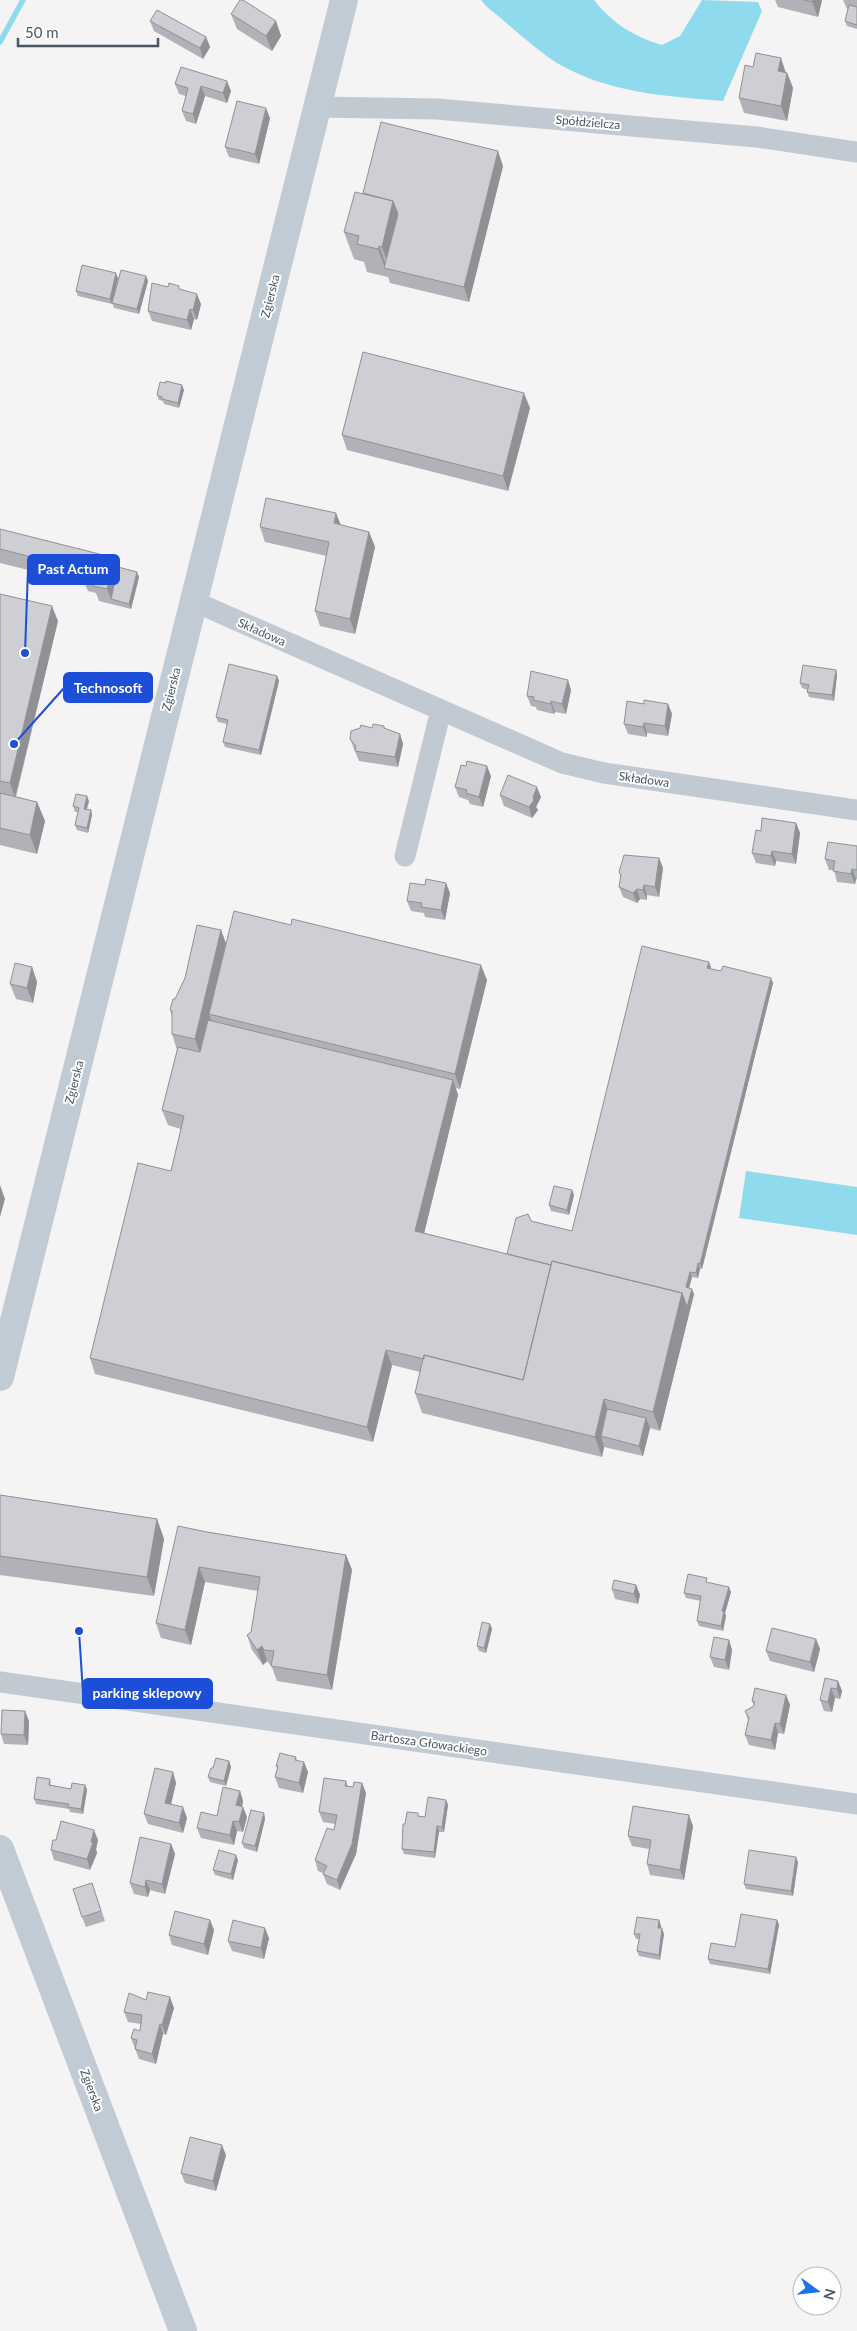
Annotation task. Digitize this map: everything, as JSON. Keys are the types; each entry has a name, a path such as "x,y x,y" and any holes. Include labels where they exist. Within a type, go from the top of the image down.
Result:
{"main road":[{"name":"Zgierska","path":"0,1377 344,0"},
{"name":"Zgierska","path":"0,1849 183,2331"}],"street":[{"name":"Spółdzielcza","path":"318,107 437,109 757,137 857,152"},
{"name":"Składowa","path":"193,601 562,763 604,773 857,810"},
{"path":"405,856 441,710"},
{"name":"Bartosza Głowackiego","path":"0,1682 857,1804"}],"water":[{"path":"481,0 594,0 608,16 624,28 642,38 662,45 680,36 702,0 758,2 762,11 723,101 658,95 637,91 596,81 576,73 540,51"},
{"path":"746,1171 857,1187 857,1235 739,1218"}],"building":[{"path":"240,0 243,0 276,21 266,36 231,14"},
{"path":"849,5 857,7 857,25 845,21"},
{"path":"157,10 206,37 200,48 150,21"},
{"path":"756,53 781,58 778,71 787,73 781,106 739,98 745,65 753,67"},
{"path":"181,67 227,81 223,93 201,86 193,114 182,111 188,88 175,84"},
{"path":"237,101 266,108 255,154 225,147"},
{"path":"381,122 498,151 464,287 384,268 398,214 393,201 363,193"},
{"path":"355,192 393,201 382,247 379,246 378,249 357,244 359,236 344,232"},
{"path":"82,265 116,273 110,299 76,291"},
{"path":"121,270 146,276 137,309 112,303"},
{"path":"152,283 168,287 169,283 179,286 179,289 197,294 193,310 190,309 187,320 148,311"},
{"path":"363,352 524,393 503,476 342,435"},
{"path":"166,381 182,385 178,403 162,399 162,397 157,395 160,382 166,383"},
{"path":"266,498 336,513 334,523 369,532 350,619 315,611 329,542 260,527"},
{"path":"0,529 115,558 107,589 93,586 95,579 82,576 83,570 0,549"},
{"path":"118,567 137,572 129,604 111,599"},
{"path":"0,594 52,606 10,783 0,781"},
{"path":"229,664 277,676 259,750 223,742 228,720 216,717"},
{"path":"803,665 836,670 832,695 807,692 809,685 800,683"},
{"path":"531,671 568,680 562,704 551,701 551,704 533,700 534,697 527,696"},
{"path":"644,700 668,704 665,726 644,723 643,727 624,724 627,701 644,704"},
{"path":"373,724 384,726 384,728 400,734 395,757 355,751 356,746 350,739 351,731 360,728 361,725 372,728"},
{"path":"467,761 487,766 479,797 466,793 467,790 455,787 461,765 466,766"},
{"path":"508,775 537,787 533,797 534,800 529,807 500,795"},
{"path":"0,793 37,802 30,835 0,828"},
{"path":"76,794 87,796 84,809 91,810 87,828 75,825 79,808 73,806"},
{"path":"762,818 796,823 792,854 772,851 771,856 752,853 756,830 761,831"},
{"path":"828,842 857,846 857,870 852,869 851,874 833,871 835,861 825,859"},
{"path":"624,855 659,858 655,887 644,885 643,890 637,889 633,893 619,887 621,875 619,872"},
{"path":"426,879 446,883 441,910 421,907 422,903 407,901 410,883 425,885"},
{"path":"234,911 291,925 292,919 481,965 455,1074 209,1014"},
{"path":"197,925 221,930 195,1039 172,1034 172,1011 170,1010 173,999 175,999 185,978"},
{"path":"642,946 709,962 707,968 721,971 723,966 771,978 700,1264 698,1263 696,1273 690,1272 686,1287 692,1289 687,1307 682,1293 552,1261 551,1265 507,1254 516,1218 528,1214 531,1221 572,1231"},
{"path":"15,963 32,967 27,988 10,984"},
{"path":"208,1020 453,1080 415,1231 551,1265 523,1380 424,1355 424,1359 386,1350 367,1427 90,1358 138,1163 171,1171 184,1116 162,1110 178,1047 200,1052"},
{"path":"554,1186 572,1190 567,1210 549,1205"},
{"path":"552,1261 682,1293 653,1412 604,1399 595,1437 415,1393 424,1355 523,1380"},
{"path":"607,1409 646,1418 639,1446 601,1436"},
{"path":"0,1495 157,1519 147,1577 0,1556"},
{"path":"178,1526 346,1555 327,1675 271,1666 274,1651 264,1650 262,1646 257,1650 247,1635 251,1632 260,1577 199,1567 185,1630 156,1623"},
{"path":"688,1574 707,1578 706,1582 729,1587 722,1611 724,1611 721,1626 697,1621 701,1596 684,1593"},
{"path":"614,1580 636,1585 634,1594 612,1589"},
{"path":"482,1622 490,1624 484,1648 477,1646"},
{"path":"772,1628 816,1639 810,1662 766,1651"},
{"path":"714,1637 729,1640 725,1660 710,1657"},
{"path":"825,1678 838,1681 837,1689 831,1688 828,1702 820,1700"},
{"path":"755,1688 786,1695 780,1724 775,1723 771,1740 745,1735 749,1718 745,1711 754,1706 754,1701 752,1701"},
{"path":"2,1710 25,1711 24,1735 1,1734"},
{"path":"280,1753 296,1757 295,1760 304,1762 299,1783 275,1777"},
{"path":"216,1758 229,1761 224,1781 208,1777"},
{"path":"155,1768 173,1772 165,1803 183,1807 179,1823 144,1814"},
{"path":"37,1777 50,1779 49,1785 71,1789 72,1783 85,1785 81,1809 68,1807 69,1804 34,1799"},
{"path":"324,1778 346,1781 345,1786 353,1787 354,1782 362,1783 352,1844 337,1880 323,1874 327,1866 315,1860 327,1828 334,1830 337,1815 319,1812"},
{"path":"223,1787 240,1791 236,1805 243,1807 239,1822 233,1821 230,1835 197,1828 201,1812 217,1816"},
{"path":"428,1797 446,1800 442,1827 437,1826 434,1852 402,1849 403,1824 405,1824 407,1812 418,1813 418,1816 425,1817"},
{"path":"633,1806 689,1815 680,1870 647,1864 651,1840 628,1836"},
{"path":"251,1810 264,1813 255,1846 242,1843"},
{"path":"61,1821 94,1830 91,1842 93,1843 87,1859 51,1850"},
{"path":"140,1837 171,1844 162,1884 146,1880 145,1887 130,1883"},
{"path":"219,1850 236,1855 231,1874 213,1870"},
{"path":"749,1850 796,1857 791,1891 744,1884"},
{"path":"92,1883 101,1911 82,1917 73,1889"},
{"path":"175,1911 210,1920 204,1944 169,1935"},
{"path":"741,1914 777,1920 768,1969 708,1959 711,1943 735,1947"},
{"path":"637,1917 659,1920 658,1928 662,1928 659,1955 637,1951 640,1934 634,1934"},
{"path":"233,1920 265,1928 261,1948 228,1941"},
{"path":"148,1992 170,1997 152,2054 135,2049 137,2040 131,2038 134,2029 140,2031 142,2015 124,2012 129,1993 146,2000"},
{"path":"190,2137 222,2145 213,2181 181,2173"}],"waterway":[{"path":"0,42 23,0"}],"place":[{"name":"Past Actum","path":"25,653"},
{"name":"Technosoft","path":"14,744"},
{"name":"parking sklepowy","path":"79,1631"}]}
